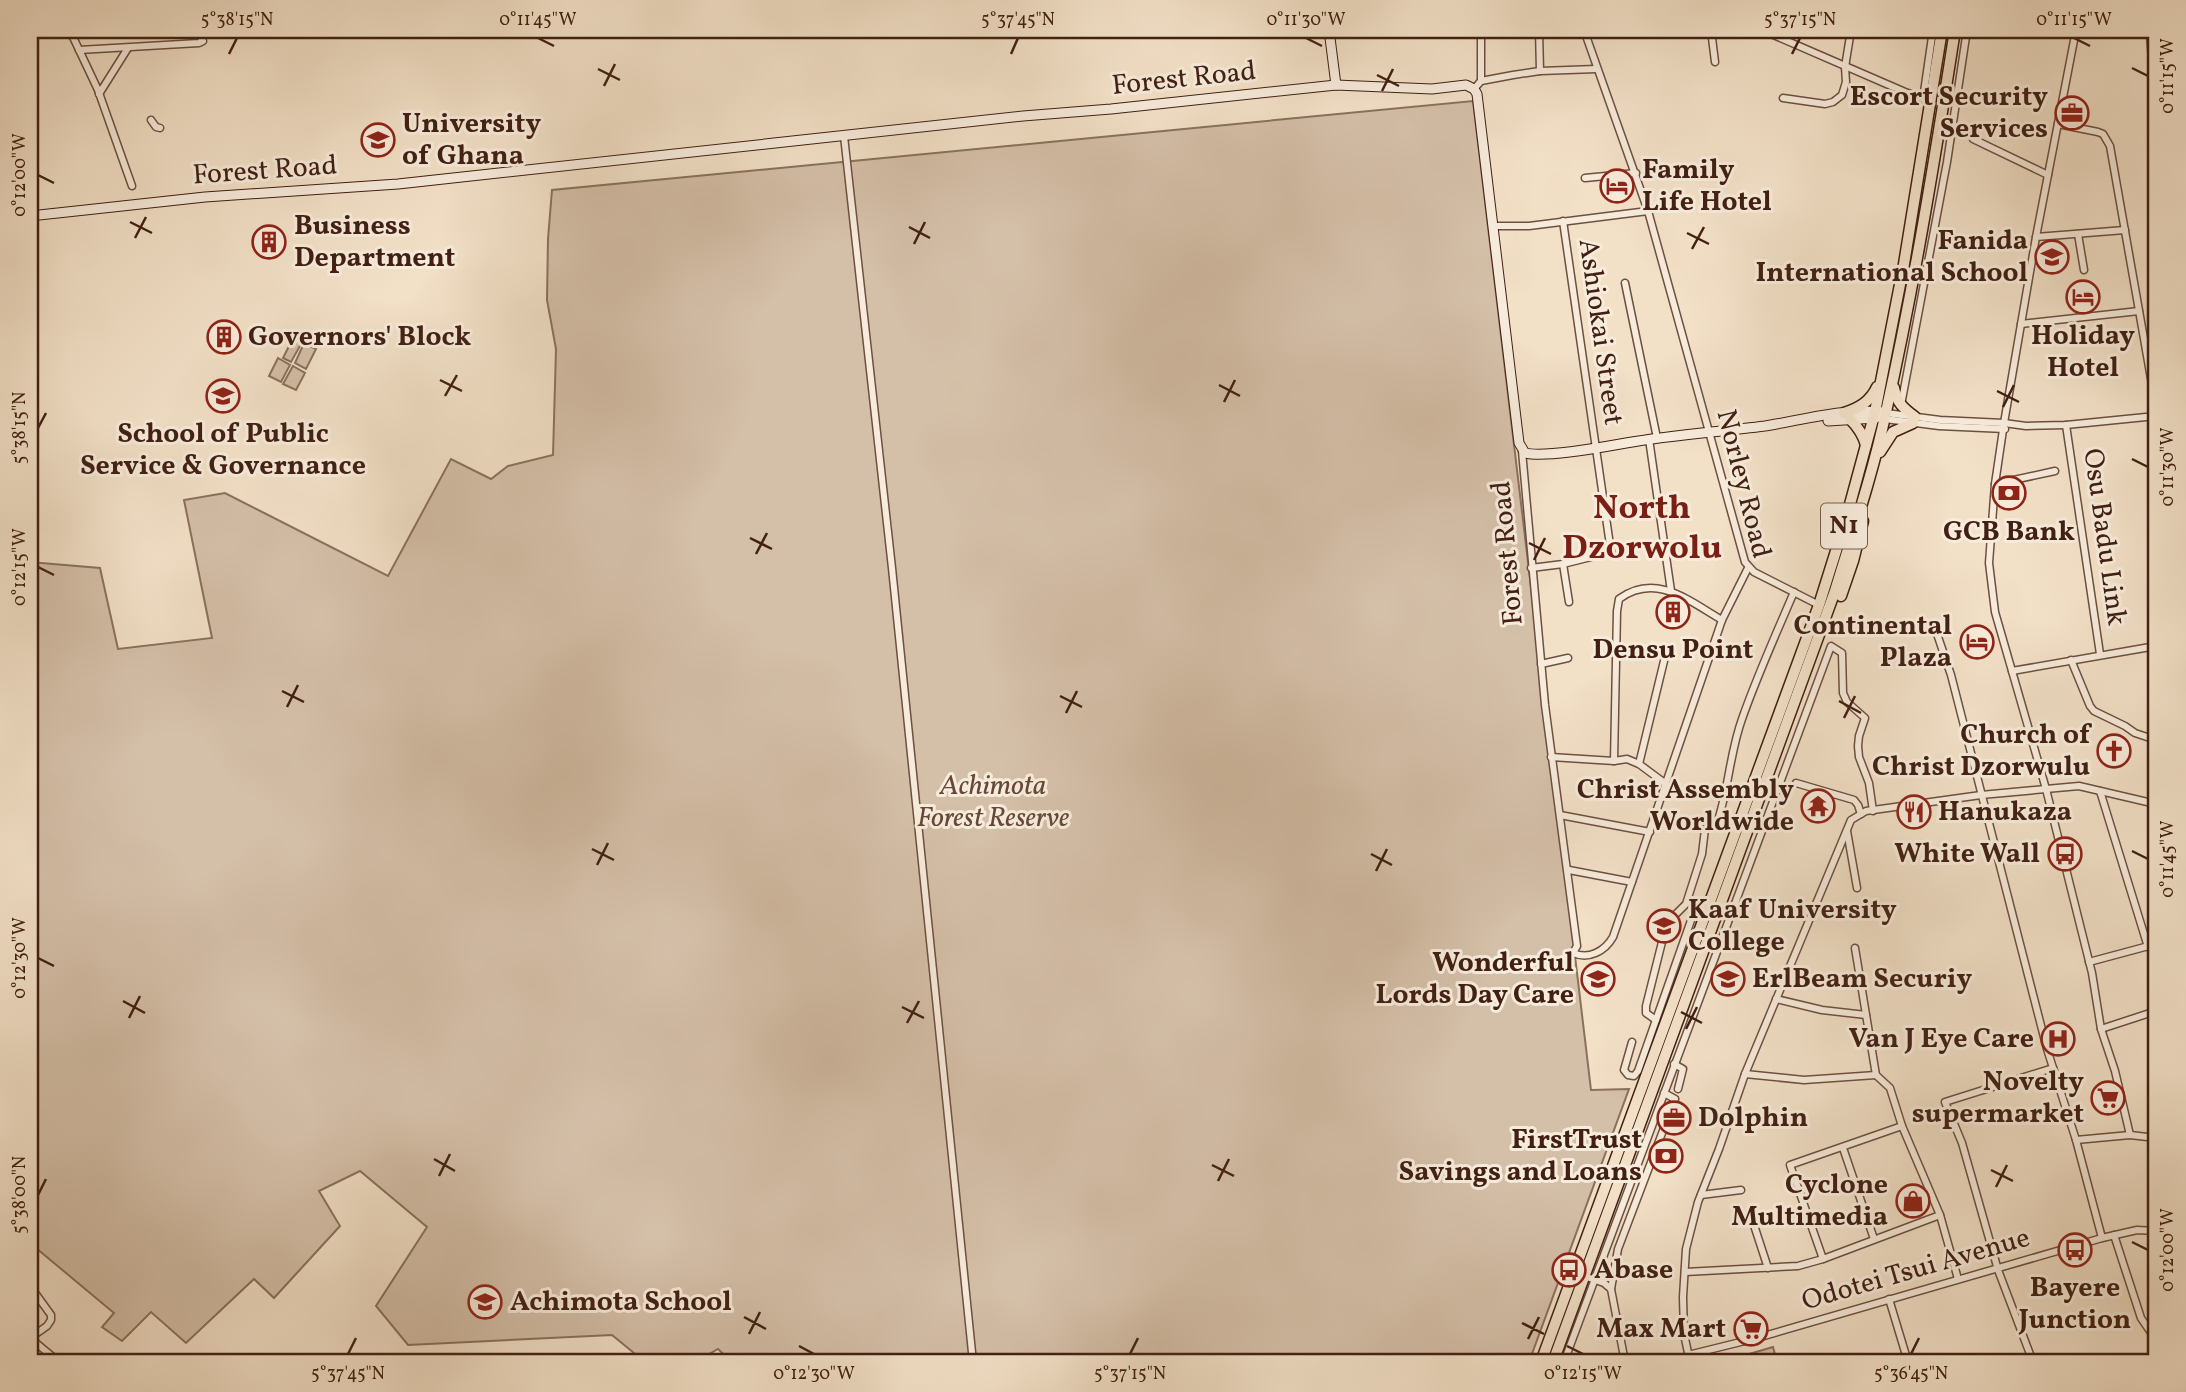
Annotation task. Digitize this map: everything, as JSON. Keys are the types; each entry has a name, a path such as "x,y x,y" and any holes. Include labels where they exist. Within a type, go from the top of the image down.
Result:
{"highway":[{"path":"1927,100 1942,30"},
{"name":"N1","path":"1541,1362 1701,910 1819,606 1866,445 1892,382 1919,247 1955,30"},
{"name":"N1","path":"1590,1278 1819,639 1836,609 1853,562 1863,523 1866,489 1873,467 1883,372 1889,343 1890,300 1904,227 1915,197 1927,100"},
{"path":"1866,445 1864,436 1847,416 1868,401 1883,372"},
{"path":"1873,467 1893,432 1914,420 1896,399 1892,382"},
{"path":"1553,1362 1590,1278"}],"main road":[{"path":"1329,30 1336,86"},
{"name":"Forest Road","path":"30,216 205,197 398,184 1023,116 1336,86 1432,89 1466,85 1477,94 1522,451"},
{"path":"1522,451 1535,454 1596,448 1653,438 1787,422 1798,418 1880,415"}],"street":[{"path":"65,30 73,37 99,94 132,186"},
{"path":"79,50 201,43 203,39 197,30"},
{"path":"1481,30 1481,81"},
{"path":"1539,30 1541,71"},
{"name":"Norley Road","path":"1573,953 1589,955 1610,942 1722,620 1748,568 1648,211 1584,30"},
{"path":"1710,30 1715,62"},
{"path":"1762,30 1927,100 1933,30"},
{"path":"1783,98 1825,104 1833,102 1844,91 1851,30"},
{"path":"1901,407 1947,162 1968,30"},
{"path":"2076,30 2003,426 1989,563 1995,612 2046,789 2090,961 2101,1028 2115,1071 2130,1135"},
{"path":"99,94 128,48"},
{"path":"1474,89 1481,81 1541,71 1596,69"},
{"path":"151,120 160,128"},
{"path":"2059,124 2098,132 2108,142 2156,407"},
{"path":"844,136 892,568 973,1362"},
{"path":"1973,139 2048,175"},
{"path":"1585,178 1636,173"},
{"path":"1493,226 1529,226 1648,211"},
{"name":"Ashiokai Street","path":"1563,221 1611,552 1563,564"},
{"path":"2036,237 2125,230"},
{"path":"2078,234 2084,270"},
{"path":"1625,282 1653,438 1671,591"},
{"path":"2021,324 2139,311"},
{"path":"1880,415 2003,426 2066,425 2156,416"},
{"name":"Osu Badu Link","path":"2066,425 2100,654"},
{"name":"Forest Road","path":"1522,451 1551,757 1569,870 1577,946 1573,953"},
{"path":"1995,485 2054,471"},
{"path":"1531,568 1563,564 1569,602"},
{"path":"1748,568 1819,606"},
{"path":"1614,761 1616,611 1619,599 1629,593 1660,588 1671,591 1722,620"},
{"path":"1656,1020 1646,1013 1646,1006 1664,934 1675,915 1686,904 1702,854 1703,834 1708,827 1717,823 1741,719 1794,592"},
{"path":"1934,625 1951,675 2053,1068 2076,1140 2102,1238"},
{"path":"1564,1362 1590,1278 1647,1139 1831,646 1842,653 1843,693 1847,702 1864,718 1859,736 1859,757 1869,783 1873,811"},
{"path":"2012,671 2156,646"},
{"path":"1541,664 1568,658"},
{"path":"2071,660 2094,711 2135,733 2156,740"},
{"path":"1639,764 1664,661"},
{"path":"1551,757 1614,761 1627,759 1639,764 1666,784"},
{"path":"1796,783 1854,800 1861,814"},
{"path":"1689,1358 1683,1317 1686,1249 1701,1195 1745,1074 1851,820 1873,811 1981,795 2079,786 2156,804"},
{"path":"2100,791 2147,947"},
{"path":"1560,815 1650,832"},
{"path":"1846,828 1857,888"},
{"path":"1569,870 1632,883"},
{"path":"1632,1042 1624,1070 1632,1076 1638,1071 1701,910 1686,904"},
{"path":"2090,961 2156,944"},
{"path":"1855,948 1876,1075 1890,1088 1902,1126 1940,1215 1958,1279"},
{"path":"1776,999 1822,1010 1866,1015"},
{"path":"2101,1028 2156,1011"},
{"path":"1674,1064 1684,1069 1678,1089"},
{"path":"2033,1362 1997,1270 1962,1143 1945,1102 2053,1068"},
{"path":"1745,1074 1804,1080 1876,1075"},
{"path":"1625,1362 1611,1289 1618,1249 1675,1098 1664,1093"},
{"path":"1823,1259 1790,1164 1902,1126"},
{"path":"2076,1140 2130,1135 2156,1138"},
{"path":"1647,1139 1659,1143"},
{"path":"1843,1147 1874,1239"},
{"path":"1701,1195 1741,1190"},
{"path":"2155,1230 2156,1212"},
{"path":"1685,1272 1798,1266 1940,1215"},
{"path":"1751,1216 1768,1268"},
{"name":"Odotei Tsui Avenue","path":"1689,1358 2102,1238 2137,1230 2155,1230"},
{"path":"2114,1236 2141,1318 2156,1340"},
{"path":"1590,1278 1611,1289"},
{"path":"30,1286 51,1315 47,1326 30,1338 59,1362"},
{"path":"1889,1299 1908,1362"}],"green space":[{"name":"Achimota Forest Reserve","path":"1473,101 1591,1090 1629,1089 1529,1362 732,1362 718,1349 695,1362 645,1362 612,1335 408,1345 376,1306 427,1227 360,1171 319,1191 340,1226 274,1298 254,1279 186,1343 151,1312 122,1341 102,1327 114,1313 30,1243 30,562 100,568 118,649 212,638 184,500 225,493 388,576 451,459 491,479 508,466 553,455 556,349 547,300 552,190"},
{"path":"293,338 301,344 291,362 283,358"},
{"path":"304,343 316,349 306,369 295,363"},
{"path":"278,358 290,365 281,382 269,376"},
{"path":"293,366 305,373 296,390 283,384"},
{"path":"1773,1347 1777,1362 1741,1362 1739,1357"}],"waterway":[{"path":"2146,30 2148,54 2156,77"}],"place":[{"name":"Escort Security Services","path":"2072,113"},
{"name":"University of Ghana","path":"378,140"},
{"name":"Family Life Hotel","path":"1617,186"},
{"name":"Business Department","path":"269,242"},
{"name":"Fanida International School","path":"2052,257"},
{"name":"Holiday Hotel","path":"2083,297"},
{"name":"Governors' Block","path":"224,337"},
{"name":"School of Public Service & Governance","path":"223,396"},
{"name":"GCB Bank","path":"2009,493"},
{"name":"Densu Point","path":"1673,612"},
{"name":"Continental Plaza","path":"1977,642"},
{"name":"Church of Christ Dzorwulu","path":"2114,751"},
{"name":"Christ Assembly Worldwide","path":"1818,806"},
{"name":"Hanukaza","path":"1914,812"},
{"name":"White Wall","path":"2065,854"},
{"name":"Kaaf University College","path":"1664,926"},
{"name":"Wonderful Lords Day Care","path":"1598,979"},
{"name":"ErlBeam Securiy","path":"1728,979"},
{"name":"Van J Eye Care","path":"2058,1039"},
{"name":"Novelty supermarket","path":"2108,1098"},
{"name":"Dolphin","path":"1674,1118"},
{"name":"FirstTrust Savings and Loans","path":"1666,1156"},
{"name":"Cyclone Multimedia","path":"1913,1201"},
{"name":"Bayere Junction","path":"2075,1250"},
{"name":"Abase","path":"1569,1270"},
{"name":"Achimota School","path":"485,1302"},
{"name":"Max Mart","path":"1751,1329"}],"district":[{"name":"North Dzorwolu","path":"1642,529"}]}
